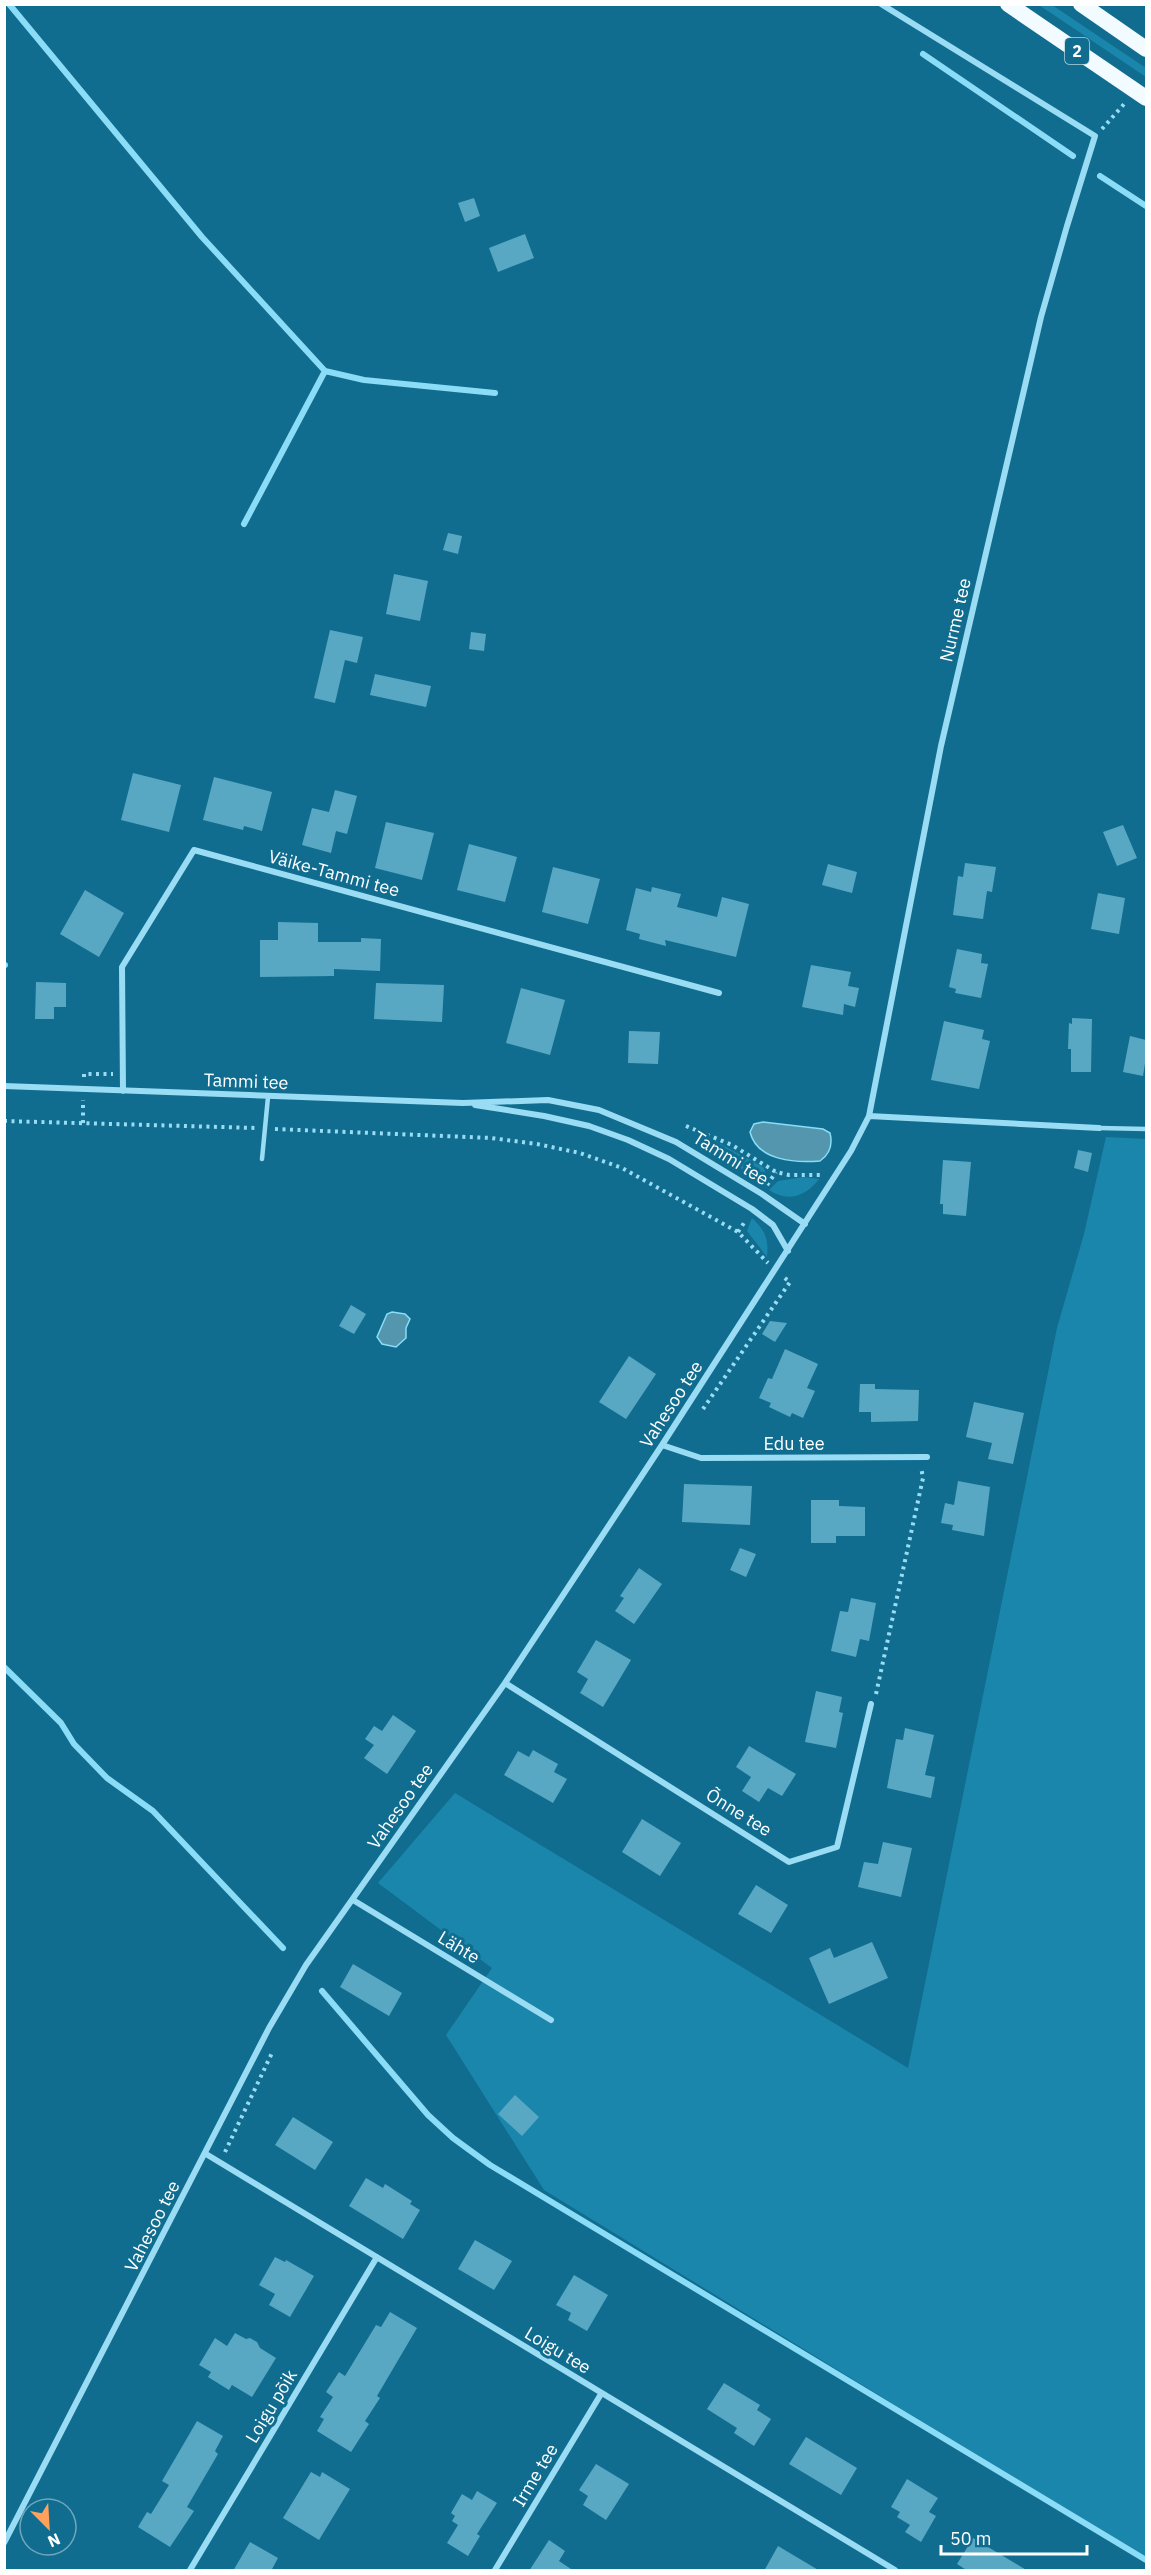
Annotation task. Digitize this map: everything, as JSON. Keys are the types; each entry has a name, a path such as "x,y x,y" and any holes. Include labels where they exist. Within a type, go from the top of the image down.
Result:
{"highway":[{"name":"2","path":"1008,4 1141,95"},
{"name":"2","path":"1081,4 1146,49"}],"street":[{"path":"881,4 1095,136"},
{"name":"Nurme tee","path":"869,1116 941,746 1041,317 1095,136"},
{"name":"Väike-Tammi tee","path":"123,1091 122,967 194,850 719,993"},
{"name":"Tammi tee","path":"4,1087 462,1103 548,1100 599,1110 676,1142 762,1194 804,1224"},
{"name":"Tammi tee","path":"462,1103 544,1116 588,1126 669,1159 752,1209 772,1225 788,1251"},
{"path":"869,1116 1100,1128"},
{"name":"Vahesoo tee","path":"4,2543 270,2028 306,1965 506,1683 775,1272 851,1151 869,1116"},
{"name":"Edu tee","path":"662,1445 701,1458 923,1457"},
{"name":"Õnne tee","path":"506,1683 789,1862 837,1847 871,1704"},
{"name":"Lähte","path":"352,1900 551,2020"},
{"name":"Loigu tee","path":"206,2154 895,2571"},
{"name":"Loigu põik","path":"190,2571 377,2257"},
{"name":"Irme tee","path":"495,2571 601,2394"}],"lane":[{"path":"262,1160 268,1097"},
{"path":"1100,1128 1146,1129"}],"path":[{"path":"1095,136 1141,95"},
{"path":"4,1121 491,1138 580,1153 622,1168 738,1232 775,1272"},
{"path":"686,1126 732,1145 776,1172 789,1175 818,1174 832,1182"},
{"path":"871,1704 877,1692 923,1478 923,1457"}],"shaded area":[{"path":"1039,5 1052,5 1146,68 1146,77"},
{"path":"763,1122 823,1129 830,1133 830,1149 820,1161 789,1160 769,1154 754,1142 750,1132 754,1124"},
{"path":"1106,1137 1146,1139 1146,2559 544,2190 446,2035 492,1968 378,1883 455,1793 908,2068 1057,1328 1084,1234"},
{"path":"715,1141 763,1167 767,1175 761,1184 710,1145"},
{"path":"804,1177 819,1179 808,1190 796,1196 783,1196 769,1190 778,1181"},
{"path":"752,1218 765,1235 767,1257 747,1231"},
{"path":"392,1312 405,1314 410,1319 406,1328 406,1338 396,1347 382,1344 377,1337 387,1314"}],"building":[{"path":"474,198 480,216 465,222 458,203"},
{"path":"525,234 534,258 498,272 489,248"},
{"path":"448,533 462,536 458,554 443,550"},
{"path":"394,574 428,581 420,621 386,614"},
{"path":"330,630 363,637 357,663 345,660 335,703 314,698"},
{"path":"471,632 486,634 484,651 469,649"},
{"path":"375,674 431,686 426,707 370,695"},
{"path":"133,773 181,785 169,832 121,820"},
{"path":"214,777 272,792 262,831 244,826 243,830 203,820"},
{"path":"335,790 357,796 347,834 336,831 331,853 302,845 312,808 329,812"},
{"path":"386,822 434,833 422,880 375,868"},
{"path":"1123,825 1137,858 1117,866 1103,832"},
{"path":"469,844 517,857 505,902 457,890"},
{"path":"965,863 996,867 992,892 987,891 983,919 953,915 958,876 963,877"},
{"path":"828,864 857,872 852,893 822,885"},
{"path":"553,867 600,879 588,924 542,912"},
{"path":"652,887 681,894 677,907 717,917 722,897 749,904 736,957 665,940 666,946 639,939 640,934 626,930 636,888 651,892"},
{"path":"85,890 124,913 99,957 60,934"},
{"path":"1098,893 1125,898 1119,934 1091,929"},
{"path":"278,922 318,923 318,942 361,942 361,938 381,939 380,971 334,969 334,976 260,977 260,940 278,940"},
{"path":"957,949 982,954 981,963 988,964 981,998 955,993 956,989 949,987"},
{"path":"811,965 851,972 848,986 859,988 855,1007 844,1004 843,1015 802,1007"},
{"path":"36,982 66,983 66,1007 54,1007 54,1019 35,1019"},
{"path":"376,983 444,985 442,1022 374,1019"},
{"path":"521,988 565,1000 550,1055 506,1043"},
{"path":"1072,1018 1092,1019 1091,1072 1071,1072 1071,1049 1068,1049 1069,1023 1072,1024"},
{"path":"944,1021 984,1030 982,1039 990,1041 979,1089 931,1080"},
{"path":"629,1031 660,1032 658,1064 628,1063"},
{"path":"1130,1036 1146,1040 1143,1076 1123,1072"},
{"path":"1078,1150 1092,1153 1088,1172 1074,1168"},
{"path":"943,1160 971,1162 966,1216 943,1214 943,1204 940,1204"},
{"path":"351,1305 366,1314 354,1334 339,1326"},
{"path":"770,1321 787,1323 775,1342 762,1334"},
{"path":"785,1349 818,1364 807,1388 815,1391 803,1418 792,1413 790,1417 769,1407 771,1403 759,1398 768,1378 772,1379"},
{"path":"629,1356 656,1374 626,1419 599,1402"},
{"path":"860,1384 875,1384 875,1389 919,1390 918,1421 871,1422 871,1412 859,1412"},
{"path":"974,1402 1024,1413 1013,1464 988,1459 992,1443 966,1437"},
{"path":"958,1481 990,1487 984,1536 952,1530 953,1525 941,1523 945,1503 954,1505"},
{"path":"684,1484 752,1486 750,1525 682,1522"},
{"path":"811,1500 839,1500 839,1506 865,1507 865,1536 836,1536 836,1543 811,1543"},
{"path":"740,1548 756,1554 746,1577 730,1570"},
{"path":"639,1568 662,1584 634,1624 615,1611 624,1598 620,1596"},
{"path":"851,1598 876,1603 869,1641 860,1639 856,1657 831,1651 840,1611 848,1612"},
{"path":"596,1640 631,1660 603,1707 580,1693 588,1679 577,1672"},
{"path":"816,1691 842,1697 839,1712 843,1713 836,1748 805,1742"},
{"path":"393,1715 416,1731 387,1774 364,1758 374,1745 365,1739 374,1726 382,1731"},
{"path":"905,1728 934,1735 925,1775 935,1777 931,1798 887,1788 896,1739 903,1740"},
{"path":"749,1746 796,1774 782,1796 768,1788 759,1802 742,1791 751,1777 736,1767"},
{"path":"533,1750 558,1764 554,1772 567,1779 553,1803 504,1775 518,1751 529,1757"},
{"path":"642,1819 681,1843 660,1876 622,1852"},
{"path":"883,1842 912,1848 901,1897 858,1887 864,1862 878,1864"},
{"path":"756,1885 788,1905 771,1933 738,1914"},
{"path":"872,1942 888,1978 829,2004 809,1958 830,1948 834,1958"},
{"path":"353,1964 402,1993 389,2016 340,1987"},
{"path":"515,2095 539,2117 522,2136 498,2114"},
{"path":"293,2117 333,2142 315,2170 275,2145"},
{"path":"366,2178 383,2188 385,2184 412,2201 410,2204 420,2210 403,2239 349,2206"},
{"path":"475,2240 512,2261 494,2290 458,2269"},
{"path":"275,2257 285,2262 286,2260 314,2276 290,2317 269,2305 275,2294 259,2285"},
{"path":"574,2275 608,2295 587,2331 568,2320 571,2313 556,2305"},
{"path":"390,2312 417,2328 377,2396 380,2398 365,2421 369,2424 351,2452 317,2431 324,2419 320,2417 333,2397 326,2392 339,2372 345,2376 376,2325 381,2327"},
{"path":"235,2333 257,2342 260,2348 276,2358 252,2397 232,2385 229,2390 208,2377 211,2372 199,2365 215,2338 227,2346"},
{"path":"724,2383 760,2405 757,2410 771,2419 754,2446 734,2433 737,2428 707,2409"},
{"path":"197,2421 223,2436 215,2451 218,2454 187,2507 194,2511 170,2547 138,2527 147,2512 151,2514 169,2485 162,2481"},
{"path":"806,2437 857,2468 841,2495 789,2464"},
{"path":"596,2464 629,2484 606,2520 583,2505 588,2496 579,2490"},
{"path":"311,2472 320,2477 322,2472 350,2489 319,2540 283,2518"},
{"path":"907,2479 938,2498 929,2512 936,2516 921,2542 905,2532 910,2525 897,2517 900,2512 891,2507"},
{"path":"477,2491 497,2503 477,2534 480,2536 468,2556 447,2543 458,2525 452,2521 455,2516 451,2513 462,2494 472,2500"},
{"path":"973,2538 1028,2571 968,2571 957,2564"},
{"path":"549,2540 565,2551 559,2561 574,2571 529,2571"},
{"path":"250,2542 278,2558 271,2571 233,2571"},
{"path":"778,2546 820,2571 764,2571"}],"waterway":[{"path":"9,4 202,237 325,371 364,380 495,393"},
{"path":"923,54 1073,156"},
{"path":"1100,176 1146,206"},
{"path":"244,524 325,371"},
{"path":"4,1667 61,1723 74,1744 107,1778 153,1811 283,1948"},
{"path":"322,1991 428,2115 453,2138 490,2165 1146,2560"}]}
